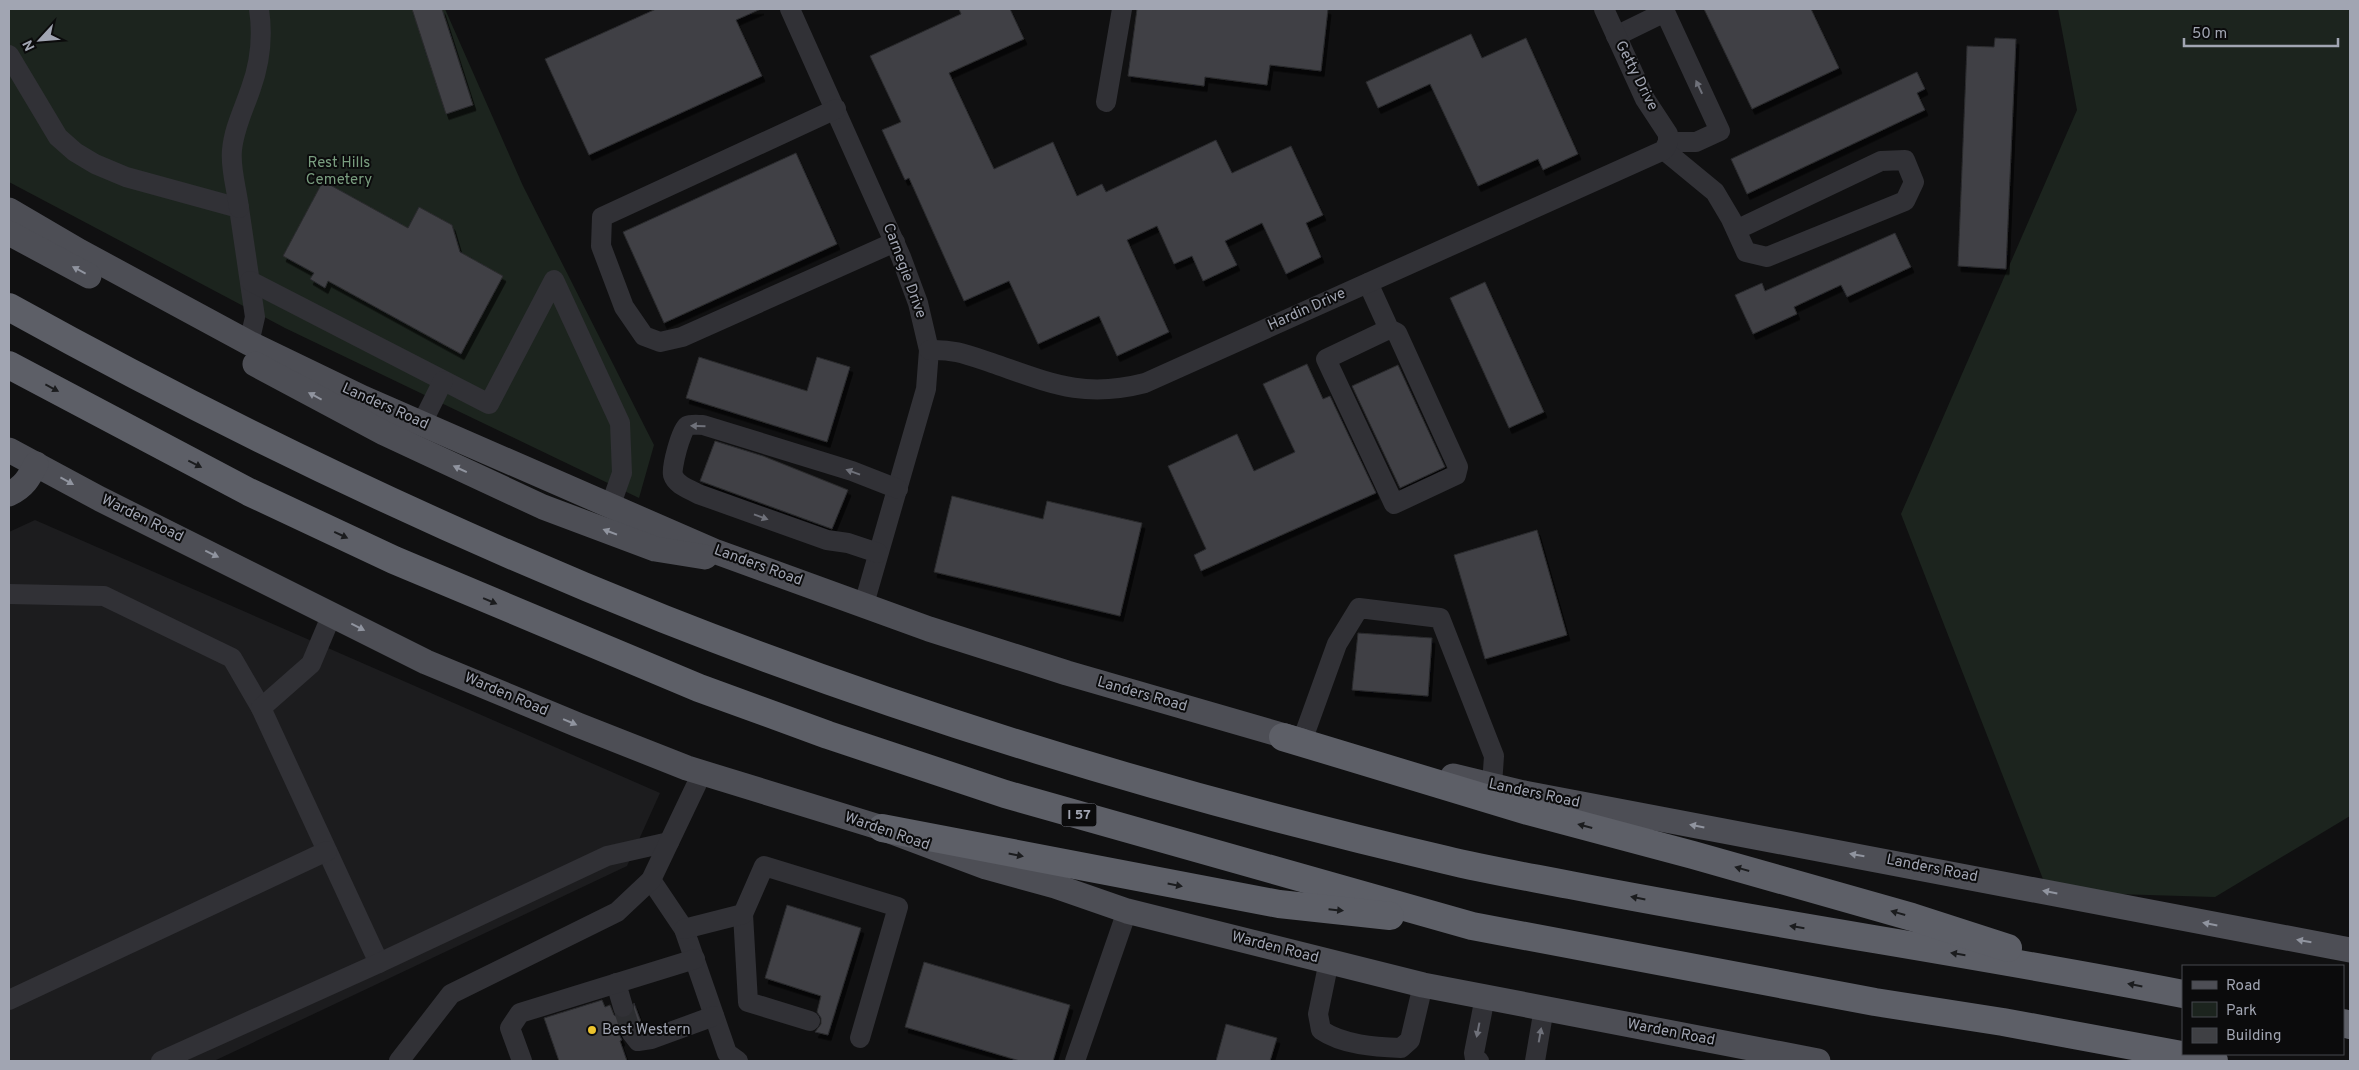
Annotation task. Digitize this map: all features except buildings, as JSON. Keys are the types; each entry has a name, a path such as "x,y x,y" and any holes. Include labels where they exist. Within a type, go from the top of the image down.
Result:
{"highway":[{"path":"9,307 200,408 427,518 663,618 837,683 976,729 1242,811 1450,861 1739,918 2094,977 2182,994"},
{"name":"I 57","path":"9,365 241,487 394,560 699,688 828,735 1005,794 1472,926 1866,1000 2003,1022 2214,1061"},
{"path":"1292,739 1528,811 1912,917 2094,977"},
{"path":"882,828 1279,904 1472,926"}],"main road":[{"name":"Landers Road","path":"9,210 78,251 249,343 362,398 610,507 752,564 929,629 1058,670 1292,739 1492,785 2350,950"},
{"path":"9,233 384,433 543,507 655,549 752,564"},
{"name":"Warden Road","path":"9,450 100,499 426,662 578,725 702,773 882,828 986,867 1055,886 1127,911 1423,985 1544,1008 1742,1054 1818,1061"},
{"path":"9,494 18,490 28,480 36,464"}],"street":[{"path":"249,343 254,316 232,152 237,122 252,88 260,51 261,26 259,9"},
{"name":"Carnegie Drive","path":"790,9 895,242 918,303 929,350 926,389 864,604"},
{"path":"1106,102 1122,9"},
{"name":"Getty Drive","path":"1604,9 1645,98 1668,134 1666,146"},
{"path":"1616,36 1665,12 1720,131 1696,142 1666,146"},
{"path":"9,55 58,137 75,152 95,164 126,177 239,208"},
{"path":"836,109 602,217 601,246 624,307 644,336 660,342 682,336 895,242"},
{"path":"1666,146 1715,192 1746,252 1767,257 1905,201 1914,182 1905,160 1881,160 1736,230"},
{"name":"Hardin Drive","path":"929,350 949,349 962,352 1015,371 1076,389 1120,389 1145,383 1666,146"},
{"path":"250,281 489,404 554,280 620,423 622,473 610,507"},
{"path":"1368,283 1389,329 1396,333 1458,467 1456,475 1394,504 1326,360 1389,329"},
{"path":"422,423 443,381"},
{"path":"878,553 848,543 827,540 698,494 678,483 673,476 672,469 683,430 688,425 703,425 852,471 898,489"},
{"path":"9,594 104,596 232,658 261,708 379,963"},
{"path":"1292,739 1337,644 1359,608 1440,618 1494,756 1492,785"},
{"path":"261,708 311,664 332,614"},
{"path":"399,1061 450,994 618,912 651,880 702,773"},
{"path":"161,1061 379,963 607,856 669,842"},
{"path":"9,1000 327,851"},
{"path":"810,1021 748,1002 743,914 764,866 898,907 860,1038"},
{"path":"651,880 684,929 727,1053 738,1061"},
{"path":"1075,1061 1127,911"},
{"path":"684,929 743,914"},
{"path":"522,1061 510,1028 520,1013 695,959"},
{"path":"1328,961 1318,1014 1321,1030 1330,1036 1373,1047 1401,1048 1410,1040 1423,985"},
{"path":"616,983 623,1007"},
{"path":"1479,1061 1475,1059 1474,1053 1485,997"},
{"path":"1535,1061 1544,1008"},
{"path":"631,1032 638,1041 652,1039 714,1016"}],"shaded area":[{"path":"35,520 660,793 627,866 214,1061 9,1061 9,532"}],"green space":[{"name":"Rest Hills Cemetery","path":"9,9 445,9 523,186 654,445 639,498 285,328 9,182"},
{"path":"2058,9 2350,9 2350,816 2215,897 2048,892 1901,514 2077,110"}],"tunnel":[{"path":"623,1007 631,1032"}],"place":[{"name":"Best Western","path":"592,1030"}]}
